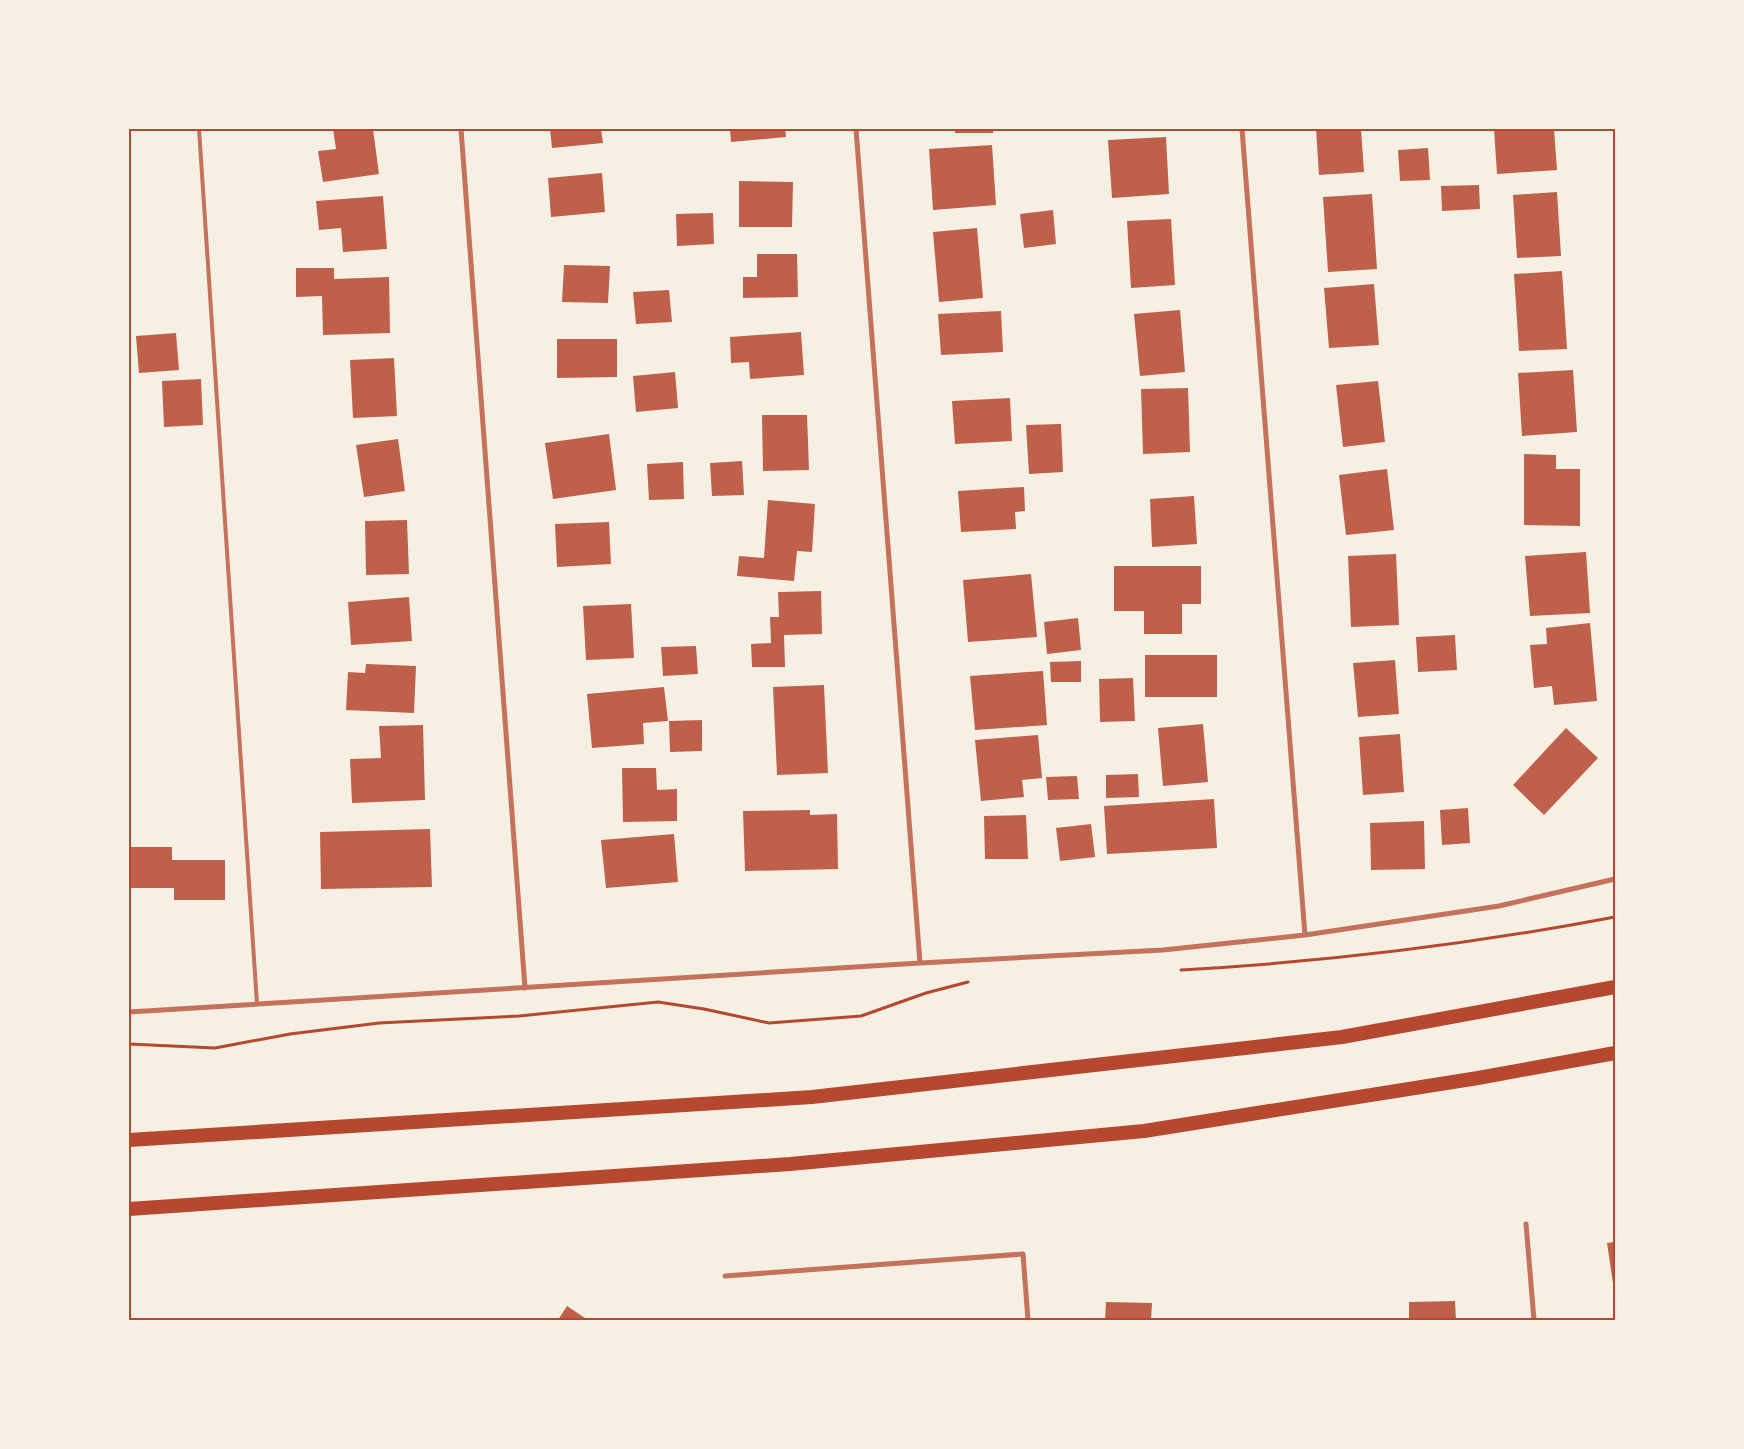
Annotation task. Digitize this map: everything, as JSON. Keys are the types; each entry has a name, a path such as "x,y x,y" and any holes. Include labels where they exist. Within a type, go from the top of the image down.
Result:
{"highway":[{"path":"129,1140 812,1097 1342,1037 1615,986"},
{"path":"129,1209 790,1164 1144,1131 1478,1078 1615,1052"}],"street":[{"path":"461,129 525,988"},
{"path":"856,129 920,963"},
{"path":"1242,129 1305,935"},
{"path":"129,1012 920,963 1163,950 1305,935 1499,906 1615,879"},
{"path":"1526,1224 1534,1320"},
{"path":"725,1276 1023,1254 1028,1320"}],"lane":[{"path":"199,129 257,1004"}],"path":[{"path":"1173,970 1241,967 1450,945 1615,917"},
{"path":"129,1044 215,1048 290,1034 380,1023 519,1016 658,1002 704,1009 769,1023 861,1016 926,993 976,980"}],"building":[{"path":"333,129 373,129 379,174 323,182 318,151 336,149"},
{"path":"550,129 601,129 603,143 552,148"},
{"path":"730,129 785,129 786,137 731,142"},
{"path":"955,129 993,129 993,133 955,133"},
{"path":"1316,129 1361,129 1364,172 1319,175"},
{"path":"1494,129 1554,129 1557,170 1497,174"},
{"path":"1166,137 1169,194 1112,198 1108,140"},
{"path":"992,145 996,205 933,210 929,149"},
{"path":"1428,148 1430,180 1400,181 1398,150"},
{"path":"602,173 605,212 551,217 548,178"},
{"path":"739,181 793,182 792,227 739,227"},
{"path":"1479,185 1480,209 1442,211 1441,186"},
{"path":"1557,192 1561,256 1517,258 1513,195"},
{"path":"1372,194 1377,269 1328,272 1323,197"},
{"path":"383,196 387,249 343,252 341,228 319,230 316,201"},
{"path":"1053,210 1056,244 1024,248 1020,214"},
{"path":"713,213 714,244 677,246 676,214"},
{"path":"1171,219 1175,285 1131,288 1127,221"},
{"path":"977,228 983,298 939,302 933,232"},
{"path":"757,254 797,254 798,297 743,298 743,277 757,277"},
{"path":"564,265 610,266 608,303 562,302"},
{"path":"296,268 334,268 334,279 389,277 390,333 323,335 322,296 296,297"},
{"path":"1562,271 1567,349 1519,351 1514,274"},
{"path":"1374,284 1379,345 1329,348 1324,288"},
{"path":"669,290 672,322 636,324 633,292"},
{"path":"1180,310 1185,372 1140,376 1134,314"},
{"path":"1001,311 1003,352 941,355 938,314"},
{"path":"801,332 804,375 750,379 749,362 731,363 730,337"},
{"path":"176,333 179,370 139,373 136,336"},
{"path":"557,339 617,339 617,377 557,378"},
{"path":"394,358 397,416 353,418 350,360"},
{"path":"1573,370 1577,432 1522,436 1518,373"},
{"path":"675,372 678,408 636,412 633,376"},
{"path":"201,379 203,425 164,427 162,381"},
{"path":"1378,381 1385,442 1343,447 1336,385"},
{"path":"1188,388 1190,452 1143,454 1141,389"},
{"path":"1010,398 1012,441 955,444 952,401"},
{"path":"762,415 807,415 809,470 763,471"},
{"path":"1061,424 1063,472 1029,474 1026,425"},
{"path":"609,434 616,490 553,499 545,443"},
{"path":"398,439 405,491 364,497 356,445"},
{"path":"1524,454 1556,455 1556,469 1580,469 1580,526 1524,525"},
{"path":"742,461 744,495 712,496 710,463"},
{"path":"683,462 684,499 649,500 647,464"},
{"path":"1387,469 1394,530 1346,535 1339,475"},
{"path":"1024,487 1025,511 1015,512 1016,529 961,532 958,491"},
{"path":"1194,496 1197,544 1152,547 1150,499"},
{"path":"768,500 815,504 812,552 797,551 794,581 737,576 739,556 764,558"},
{"path":"407,520 409,574 366,575 365,521"},
{"path":"609,522 611,564 557,567 555,524"},
{"path":"1586,552 1590,613 1530,616 1525,556"},
{"path":"1396,554 1399,625 1351,627 1348,556"},
{"path":"1114,566 1201,566 1201,604 1182,604 1182,634 1144,634 1144,611 1114,611"},
{"path":"1031,574 1037,637 968,642 963,580"},
{"path":"821,591 822,634 784,635 785,667 752,667 751,644 771,643 770,617 779,617 778,592"},
{"path":"409,597 412,641 351,645 348,602"},
{"path":"631,604 634,658 586,660 583,606"},
{"path":"1078,618 1081,650 1047,654 1044,622"},
{"path":"1590,623 1597,701 1554,705 1552,686 1534,688 1530,645 1547,644 1546,628"},
{"path":"1455,635 1457,670 1418,672 1416,637"},
{"path":"696,646 698,674 663,676 661,647"},
{"path":"1145,655 1217,655 1217,697 1145,697"},
{"path":"1395,660 1399,714 1358,717 1353,663"},
{"path":"1081,661 1081,682 1051,682 1050,662"},
{"path":"366,664 416,666 414,713 346,710 348,672 365,673"},
{"path":"1043,671 1047,725 975,730 970,676"},
{"path":"1133,678 1135,721 1100,722 1099,679"},
{"path":"824,685 828,773 777,775 773,687"},
{"path":"664,687 668,721 643,723 644,744 592,748 587,694"},
{"path":"702,720 702,751 670,752 669,721"},
{"path":"1203,724 1208,782 1163,786 1158,728"},
{"path":"423,725 425,800 352,803 350,759 381,758 379,726"},
{"path":"1566,728 1598,758 1544,815 1513,785"},
{"path":"1400,734 1404,792 1363,795 1359,737"},
{"path":"1038,735 1042,778 1022,780 1024,797 981,801 975,740"},
{"path":"622,768 656,768 657,790 677,789 677,821 623,822"},
{"path":"1138,774 1139,797 1106,798 1106,775"},
{"path":"1077,776 1079,799 1048,800 1046,777"},
{"path":"1214,799 1217,848 1107,854 1104,806"},
{"path":"1468,808 1470,843 1442,845 1440,810"},
{"path":"810,810 810,815 837,814 838,869 745,871 743,811"},
{"path":"1026,815 1028,859 985,859 984,816"},
{"path":"1424,821 1425,869 1371,870 1370,823"},
{"path":"1091,824 1095,857 1060,861 1056,828"},
{"path":"430,829 432,887 321,889 320,832"},
{"path":"674,834 678,882 606,888 601,840"},
{"path":"129,847 172,847 172,860 225,860 225,900 174,900 174,888 129,888"},
{"path":"1615,1242 1615,1290 1614,1290 1607,1243"},
{"path":"1455,1301 1456,1320 1409,1320 1409,1302"},
{"path":"1106,1302 1152,1303 1151,1320 1105,1320"},
{"path":"567,1306 588,1320 558,1320"}]}
